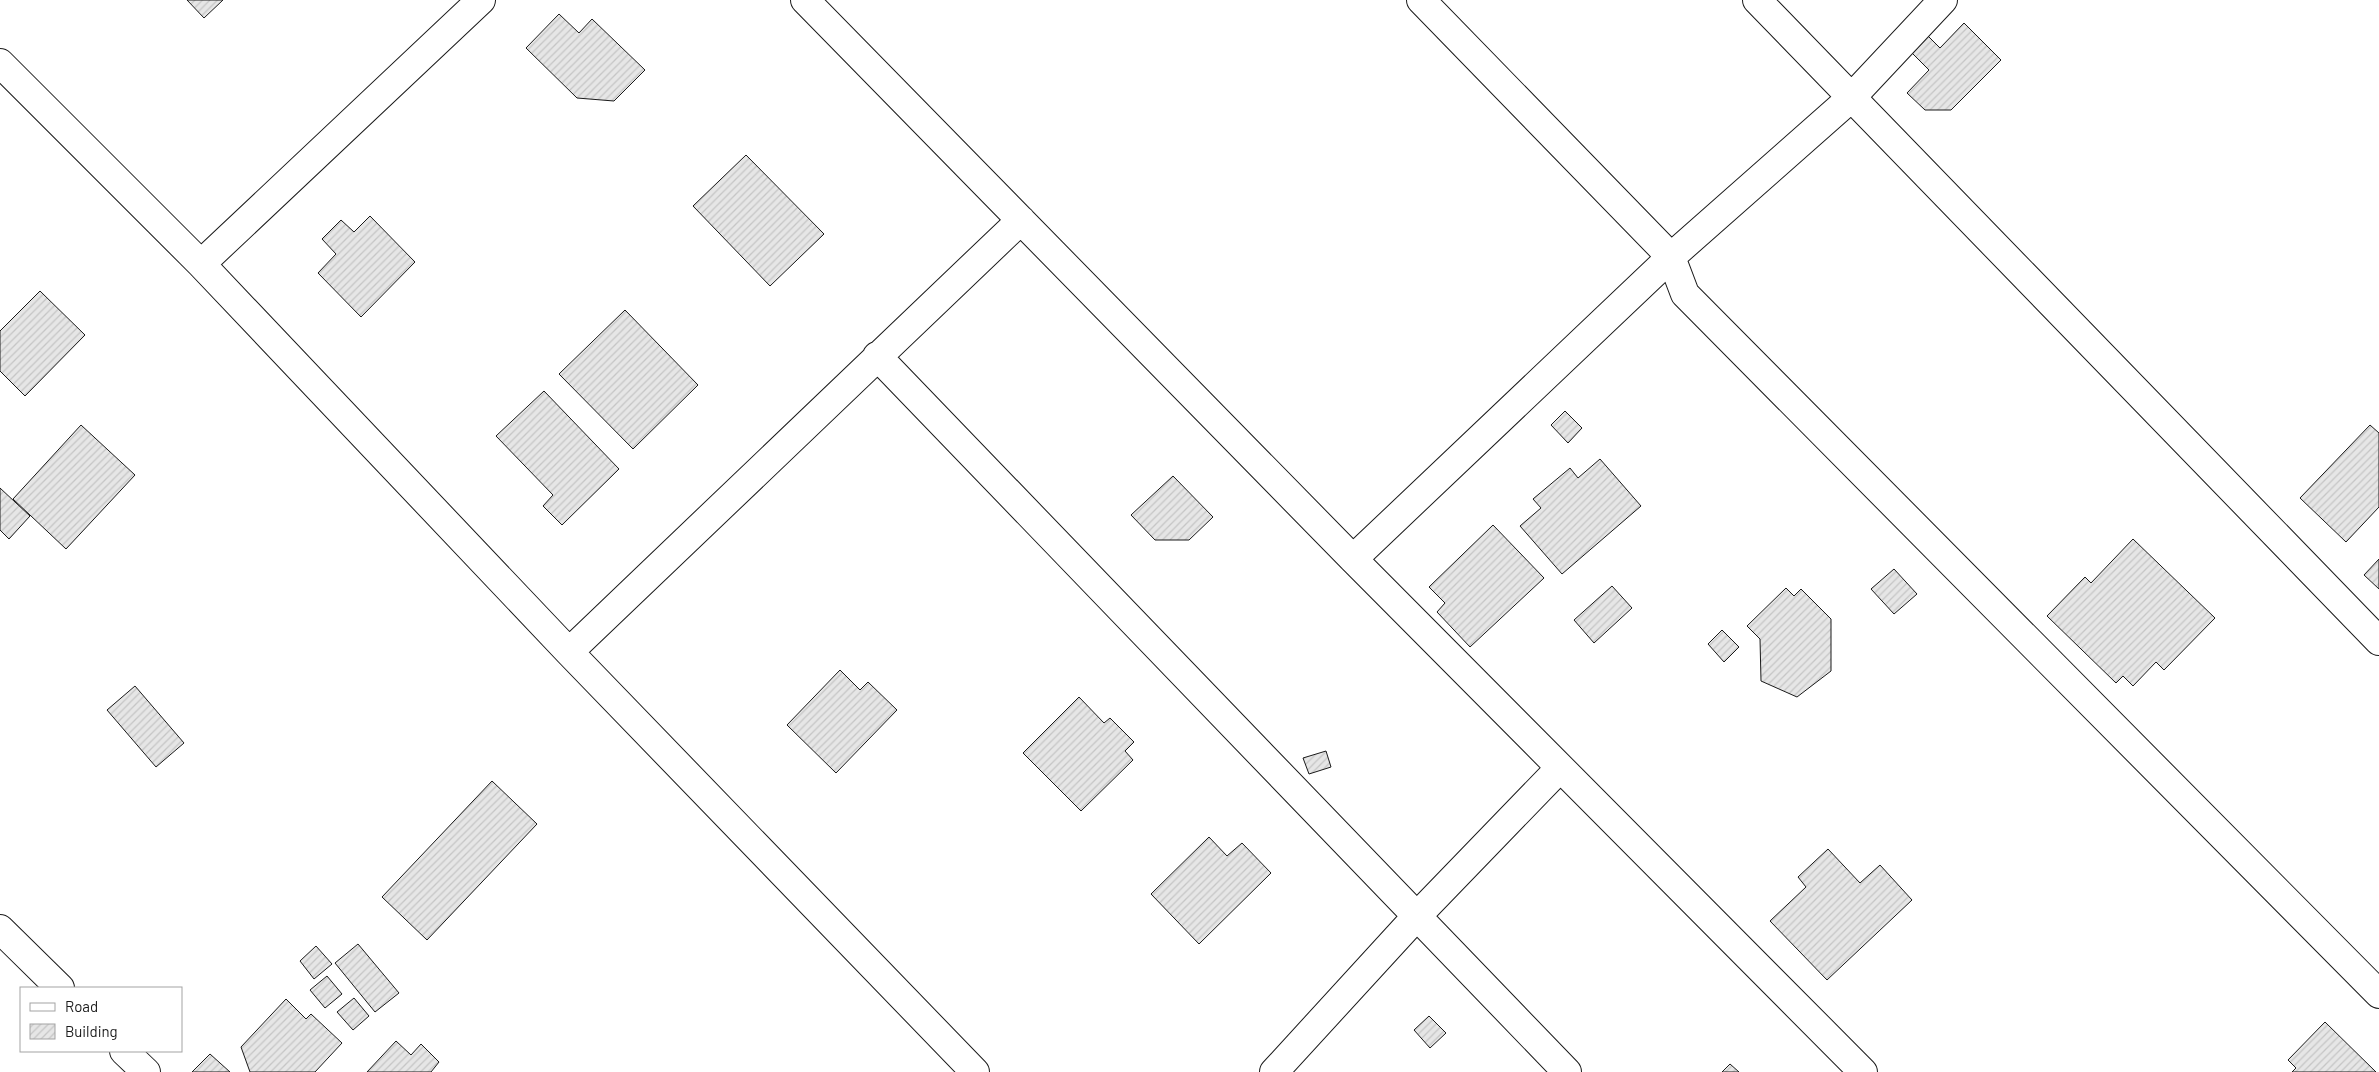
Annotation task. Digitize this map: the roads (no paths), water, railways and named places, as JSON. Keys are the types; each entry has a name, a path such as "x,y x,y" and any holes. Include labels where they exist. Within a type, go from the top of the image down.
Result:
{"street":[{"path":"201,264 480,0"},
{"path":"805,0 1353,559 1863,1072"},
{"path":"1421,0 1671,256 1685,294 2379,994"},
{"path":"1757,0 2379,641"},
{"path":"1353,559 1671,256 1851,98 1943,0"},
{"path":"0,63 201,264 569,652 975,1072"},
{"path":"569,652 1020,220"},
{"path":"877,356 1567,1072"},
{"path":"1274,1072 1416,917 1560,768"},
{"path":"0,929 59,987"},
{"path":"125,1052 146,1072"}]}
